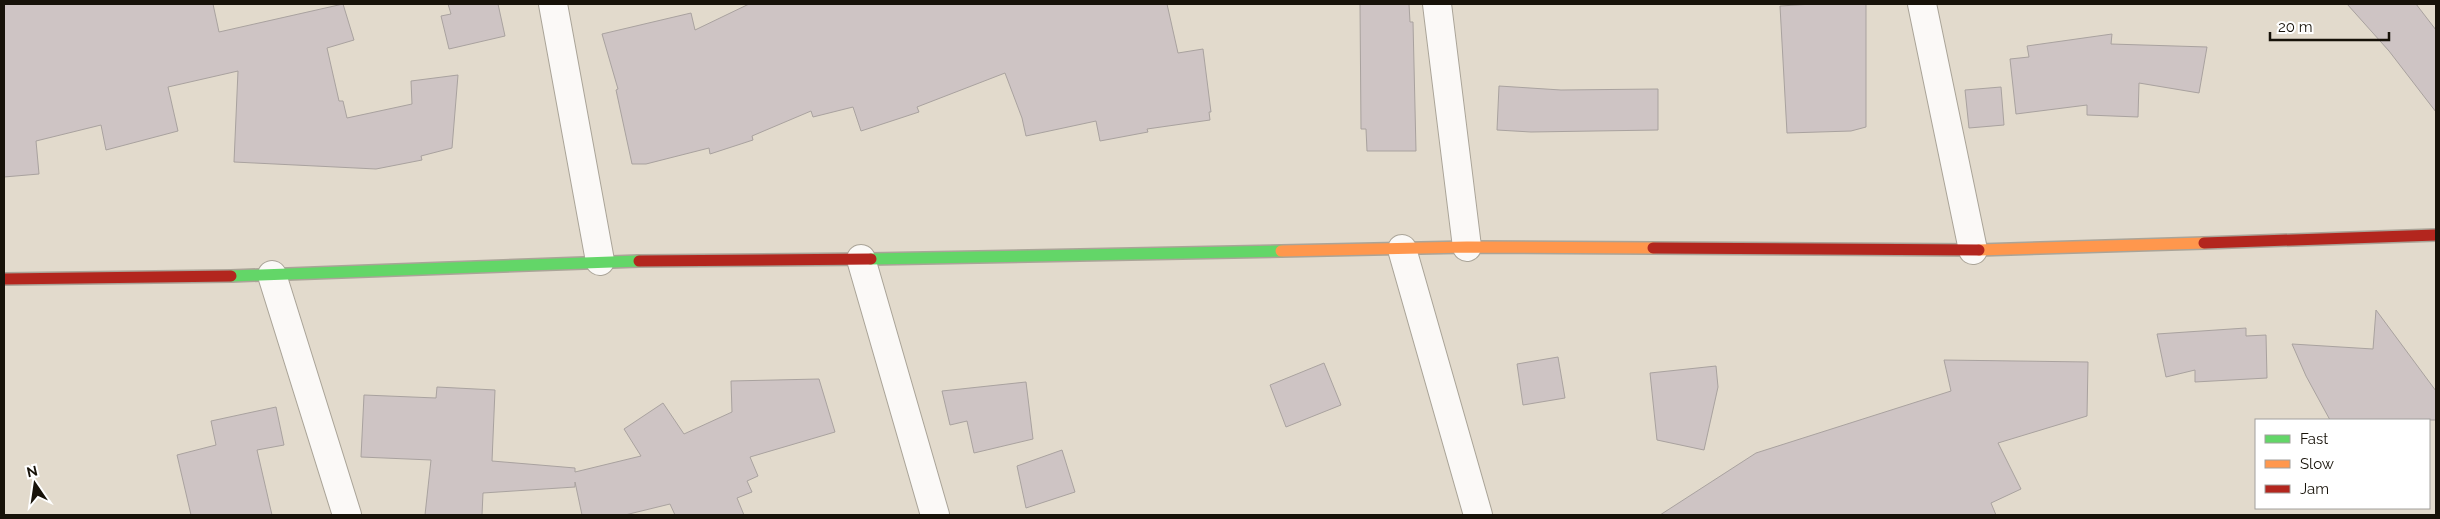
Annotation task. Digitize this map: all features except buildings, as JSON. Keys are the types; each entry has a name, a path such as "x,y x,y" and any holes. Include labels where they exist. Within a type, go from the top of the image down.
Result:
{"street":[{"path":"554,4 600,262"},
{"path":"1437,4 1467,247"},
{"path":"1922,4 1973,250"},
{"path":"4,279 272,275 600,262 861,259 1467,247 1973,250 2436,235"},
{"path":"1402,249 1478,515"},
{"path":"861,259 935,515"},
{"path":"272,275 347,515"}],"traffic: fast":[{"path":"871,259 1281,251"},
{"path":"231,276 639,261"}],"traffic: slow":[{"path":"1979,250 2204,243"},
{"path":"1281,251 1467,247 1653,248"}],"traffic: jam":[{"path":"2204,243 2436,235"},
{"path":"1653,248 1979,250"},
{"path":"639,261 871,259"},
{"path":"4,279 231,276"}]}
